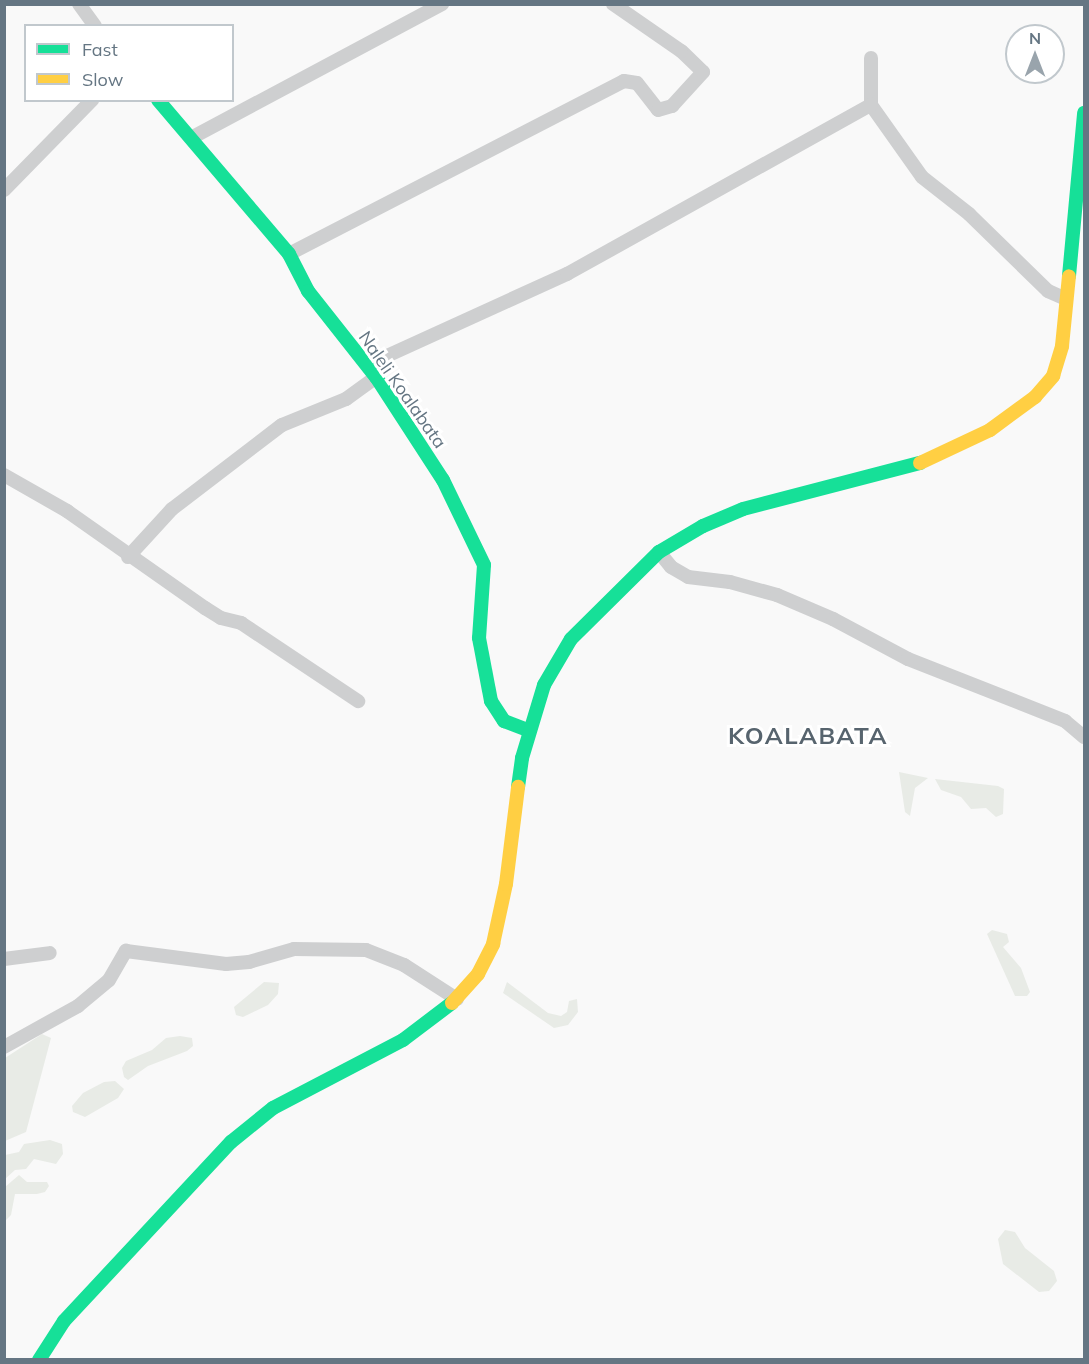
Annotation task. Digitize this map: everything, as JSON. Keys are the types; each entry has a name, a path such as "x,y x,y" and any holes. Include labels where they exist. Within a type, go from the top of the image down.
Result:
{"street":[{"path":"79,4 94,24"},
{"path":"191,138 442,4"},
{"path":"289,255 624,81 637,83 658,110 672,106 703,72 681,51 613,4"},
{"path":"871,58 871,105 922,177 969,214 1048,291 1066,299"},
{"path":"4,190 90,102"},
{"name":"Naleli Koalabata","path":"160,102 289,255 330,322 376,377 466,523 484,566 485,592 479,638 491,701 504,721 528,730"},
{"path":"366,365 567,274 871,105"},
{"path":"39,1359 64,1322 231,1142 273,1108 403,1040 443,1013 478,974 493,944 506,884 528,730 544,685 571,639 659,552 703,526 743,509 879,476 938,457 990,430 1035,398 1053,376 1062,346 1084,112"},
{"path":"128,557 172,509 282,425 346,399 376,377"},
{"path":"4,475 67,511 128,557 221,618 241,623 358,700"},
{"path":"659,552 671,567 688,577 730,582 777,595 833,619 908,659 1065,721 1084,736"},
{"path":"4,1047 78,1006 109,980 126,951 226,964 249,962 294,949 366,950 404,965 457,999"},
{"path":"4,959 50,953"}],"shaded area":[{"path":"899,772 928,778 915,788 910,816 905,812"},
{"path":"935,779 998,786 1004,789 1003,814 996,817 986,808 971,809 961,797 941,790"},
{"path":"992,930 1007,934 1009,942 1003,947 1021,968 1030,992 1027,996 1015,996 987,934"},
{"path":"264,982 279,983 278,994 268,1005 243,1017 236,1015 234,1007"},
{"path":"507,982 548,1013 561,1016 567,1012 569,1001 577,999 578,1012 568,1025 554,1028 503,993"},
{"path":"42,1034 51,1038 26,1132 5,1141 5,1058"},
{"path":"180,1036 192,1038 193,1046 187,1051 148,1066 128,1080 124,1077 122,1068 126,1061 152,1050 166,1038"},
{"path":"115,1081 124,1089 118,1098 85,1117 73,1112 72,1106 83,1093 104,1082"},
{"path":"50,1140 62,1144 63,1154 56,1164 34,1159 26,1169 15,1170 5,1179 5,1155 19,1152 24,1144"},
{"path":"19,1175 27,1182 47,1182 49,1186 45,1192 37,1194 15,1194 11,1215 5,1221 5,1187"},
{"path":"1005,1230 1015,1232 1025,1248 1054,1271 1057,1281 1049,1291 1039,1292 1003,1264 998,1239"}],"traffic: fast":[{"path":"160,102 289,254 308,291 376,377 443,480 484,565 479,638 491,701 504,721 528,730"},
{"path":"1069,276 1084,113"},
{"path":"518,787 522,758 544,685 571,639 659,552 703,526 743,509 920,463"},
{"path":"39,1360 64,1321 231,1142 273,1108 403,1040 452,1003"}],"traffic: slow":[{"path":"920,463 990,430 1035,397 1053,376 1062,346 1069,276"},
{"path":"452,1003 478,974 493,944 506,884 518,787"}],"district":[{"name":"KOALABATA","path":"808,736"}]}
